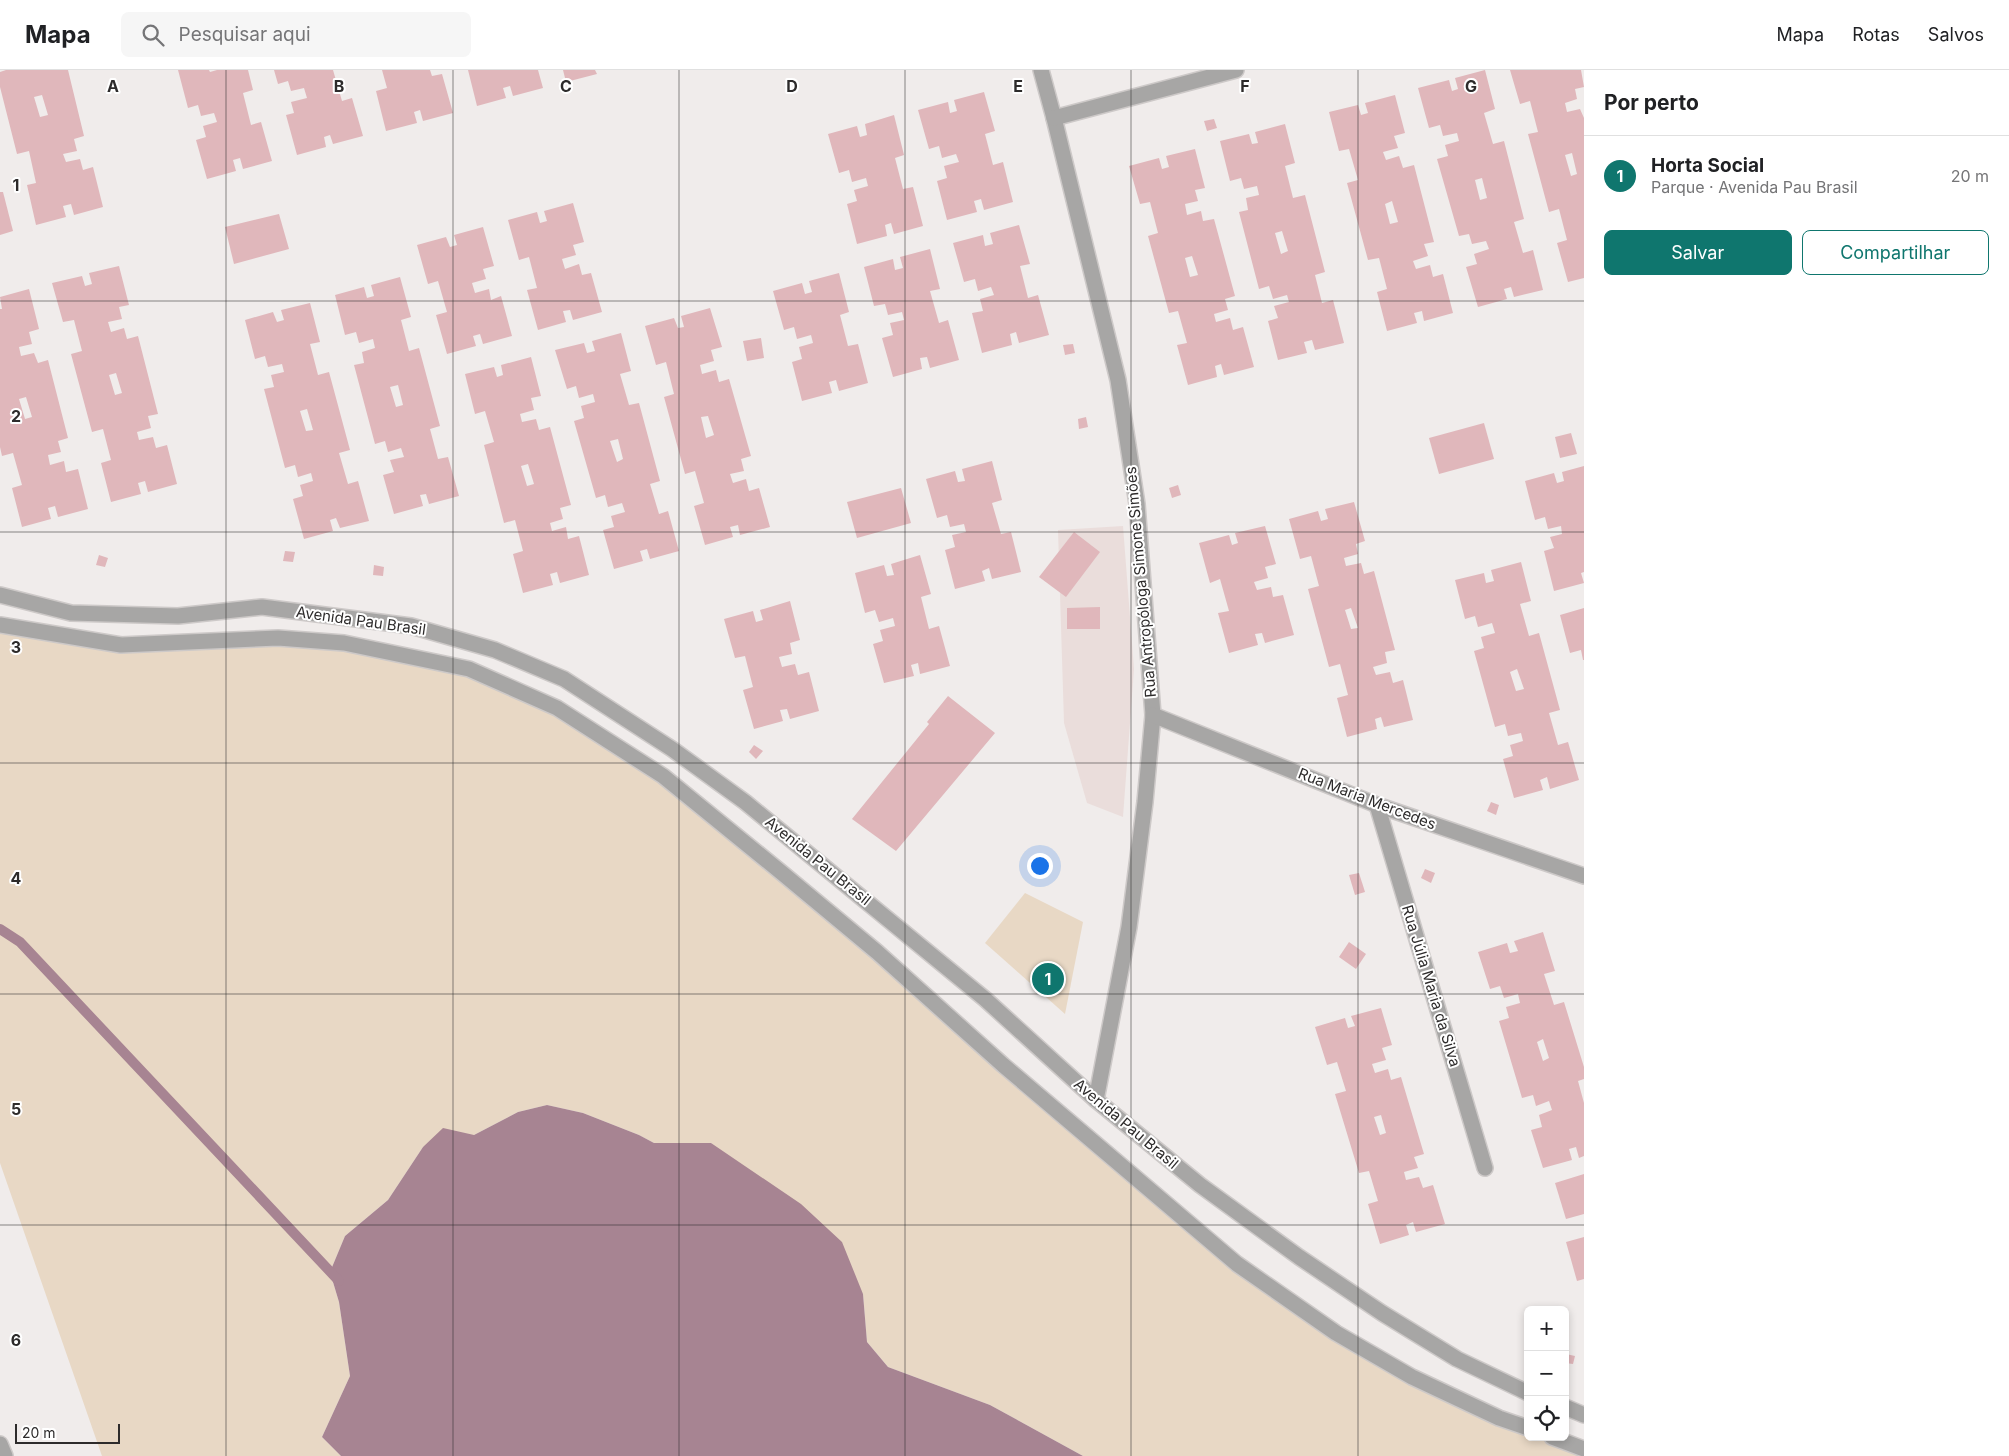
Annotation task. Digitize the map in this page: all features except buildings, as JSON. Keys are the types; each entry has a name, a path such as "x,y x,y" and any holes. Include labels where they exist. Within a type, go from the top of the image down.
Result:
{"street":[{"name":"Rua Antropóloga Simone Simões","path":"1041,70 1118,380 1137,504 1153,715 1145,802 1129,927 1096,1100"},
{"path":"1054,118 1236,70"},
{"name":"Avenida Pau Brasil","path":"0,595 72,613 178,616 262,607 411,626 495,650 564,679 672,749 745,802 985,999 1096,1100 1200,1185 1298,1257 1382,1313 1457,1359 1524,1391"},
{"path":"0,625 122,645 278,638 344,643 469,669 557,708 663,776 782,873 877,952 1003,1065 1237,1264 1336,1333 1403,1372 1499,1418 1524,1427"},
{"name":"Rua Maria Mercedes","path":"1153,715 1376,805 1584,876"},
{"name":"Rua Júlia Maria da Silva","path":"1376,805 1485,1168"},
{"path":"1569,1409 1584,1414"},
{"path":"1563,1441 1584,1449"},
{"path":"0,1444 5,1456"}],"shaded area":[{"path":"1123,526 1134,669 1123,817 1087,803 1064,723 1058,530"},
{"path":"0,625 121,645 278,638 469,669 557,708 663,776 1237,1264 1336,1333 1524,1426 1524,1441 1559,1441 1584,1456 1083,1456 990,1405 888,1367 867,1342 863,1294 711,1143 654,1143 639,1135 583,1113 547,1105 518,1112 474,1135 423,1147 388,1200 345,1236 330,1272 339,1302 350,1376 322,1437 341,1456 102,1456 0,1163"},
{"path":"1025,893 1083,922 1065,1014 985,943"},
{"path":"547,1105 583,1113 639,1135 654,1143 711,1143 801,1204 842,1242 863,1294 867,1342 888,1367 990,1405 1083,1456 341,1456 322,1437 350,1376 339,1302 330,1272 345,1236 388,1200 423,1147 443,1128 474,1135 518,1112"}],"waterway":[{"path":"0,929 20,942 339,1281"}],"place":[{"name":"Horta Social","path":"1048,979"}]}
